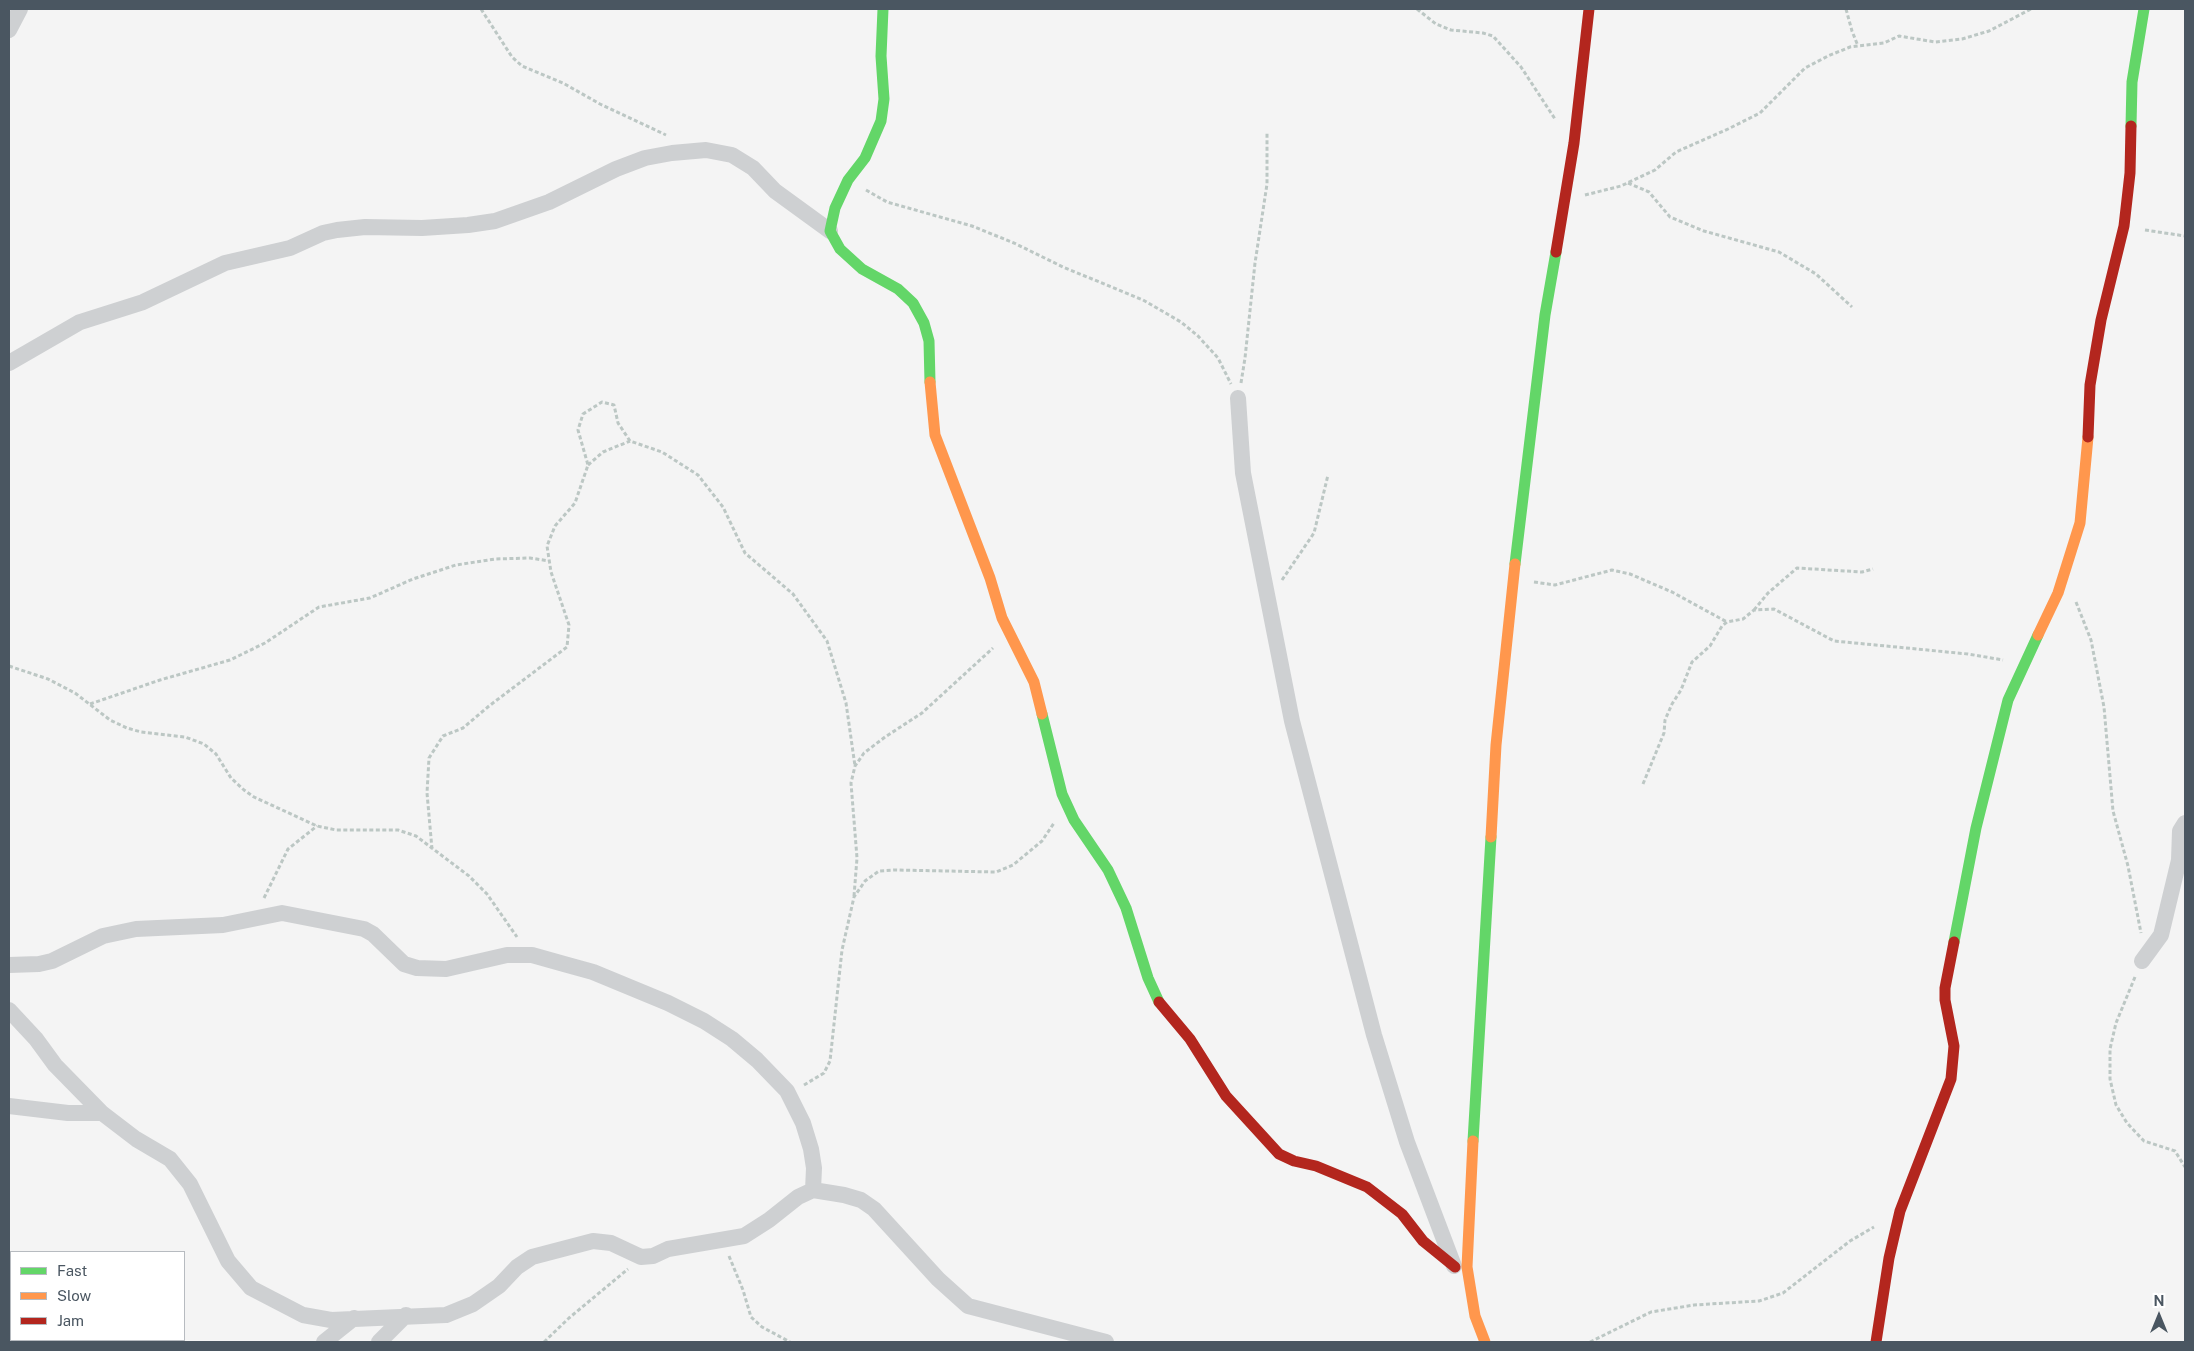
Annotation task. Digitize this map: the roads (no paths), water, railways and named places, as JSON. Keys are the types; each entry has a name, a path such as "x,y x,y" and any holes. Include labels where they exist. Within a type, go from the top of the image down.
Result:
{"street":[{"path":"9,30 20,9"},
{"path":"830,231 835,208 848,180 865,158 881,121 884,99 881,56 883,9"},
{"path":"1485,1342 1475,1316 1467,1267 1496,745 1545,315 1565,200 1589,9"},
{"path":"1876,1342 1889,1258 1900,1211 1951,1079 1954,1046 1945,1000 1945,988 1976,828 1989,774 2008,700 2026,664 2065,573 2080,523 2086,471 2090,385 2100,320 2124,226 2130,173 2132,82 2144,9"},
{"path":"9,363 80,322 143,302 225,264 290,248 323,233 365,227 422,228 495,221 549,202 616,169 645,158 672,153 706,150 732,155 753,168 775,191 830,231 840,249 862,269 898,289 913,302 924,323 928,341 931,406 935,435 1008,631 1034,682 1062,794 1074,820 1112,878 1126,908 1148,978 1159,1002 1190,1039 1226,1096 1280,1154 1367,1187 1402,1214 1423,1241 1455,1267"},
{"path":"1238,398 1243,473 1292,721 1374,1035 1407,1142 1455,1267 1471,1293"},
{"path":"2142,962 2161,935 2179,860 2180,831 2185,823"},
{"path":"9,965 40,964 52,961 103,936 136,929 205,927 290,914 364,929 373,934 404,964 417,968 446,969 507,955 532,955 593,972 668,1003 704,1021 732,1039 787,1091 803,1123 811,1149 813,1190"},
{"path":"9,1010 36,1039 55,1066 102,1114 136,1139 170,1160 190,1184 228,1261 251,1288 303,1315 331,1320 446,1315 473,1304 499,1286 517,1267 532,1257 593,1241 611,1243 641,1257 652,1256 668,1249 744,1236 769,1220 798,1197 813,1190 844,1195 860,1200 874,1210 938,1279 968,1306 1106,1342"},
{"path":"9,1106 68,1113 102,1114"},
{"path":"379,1342 406,1316"},
{"path":"324,1342 354,1318"}]}
